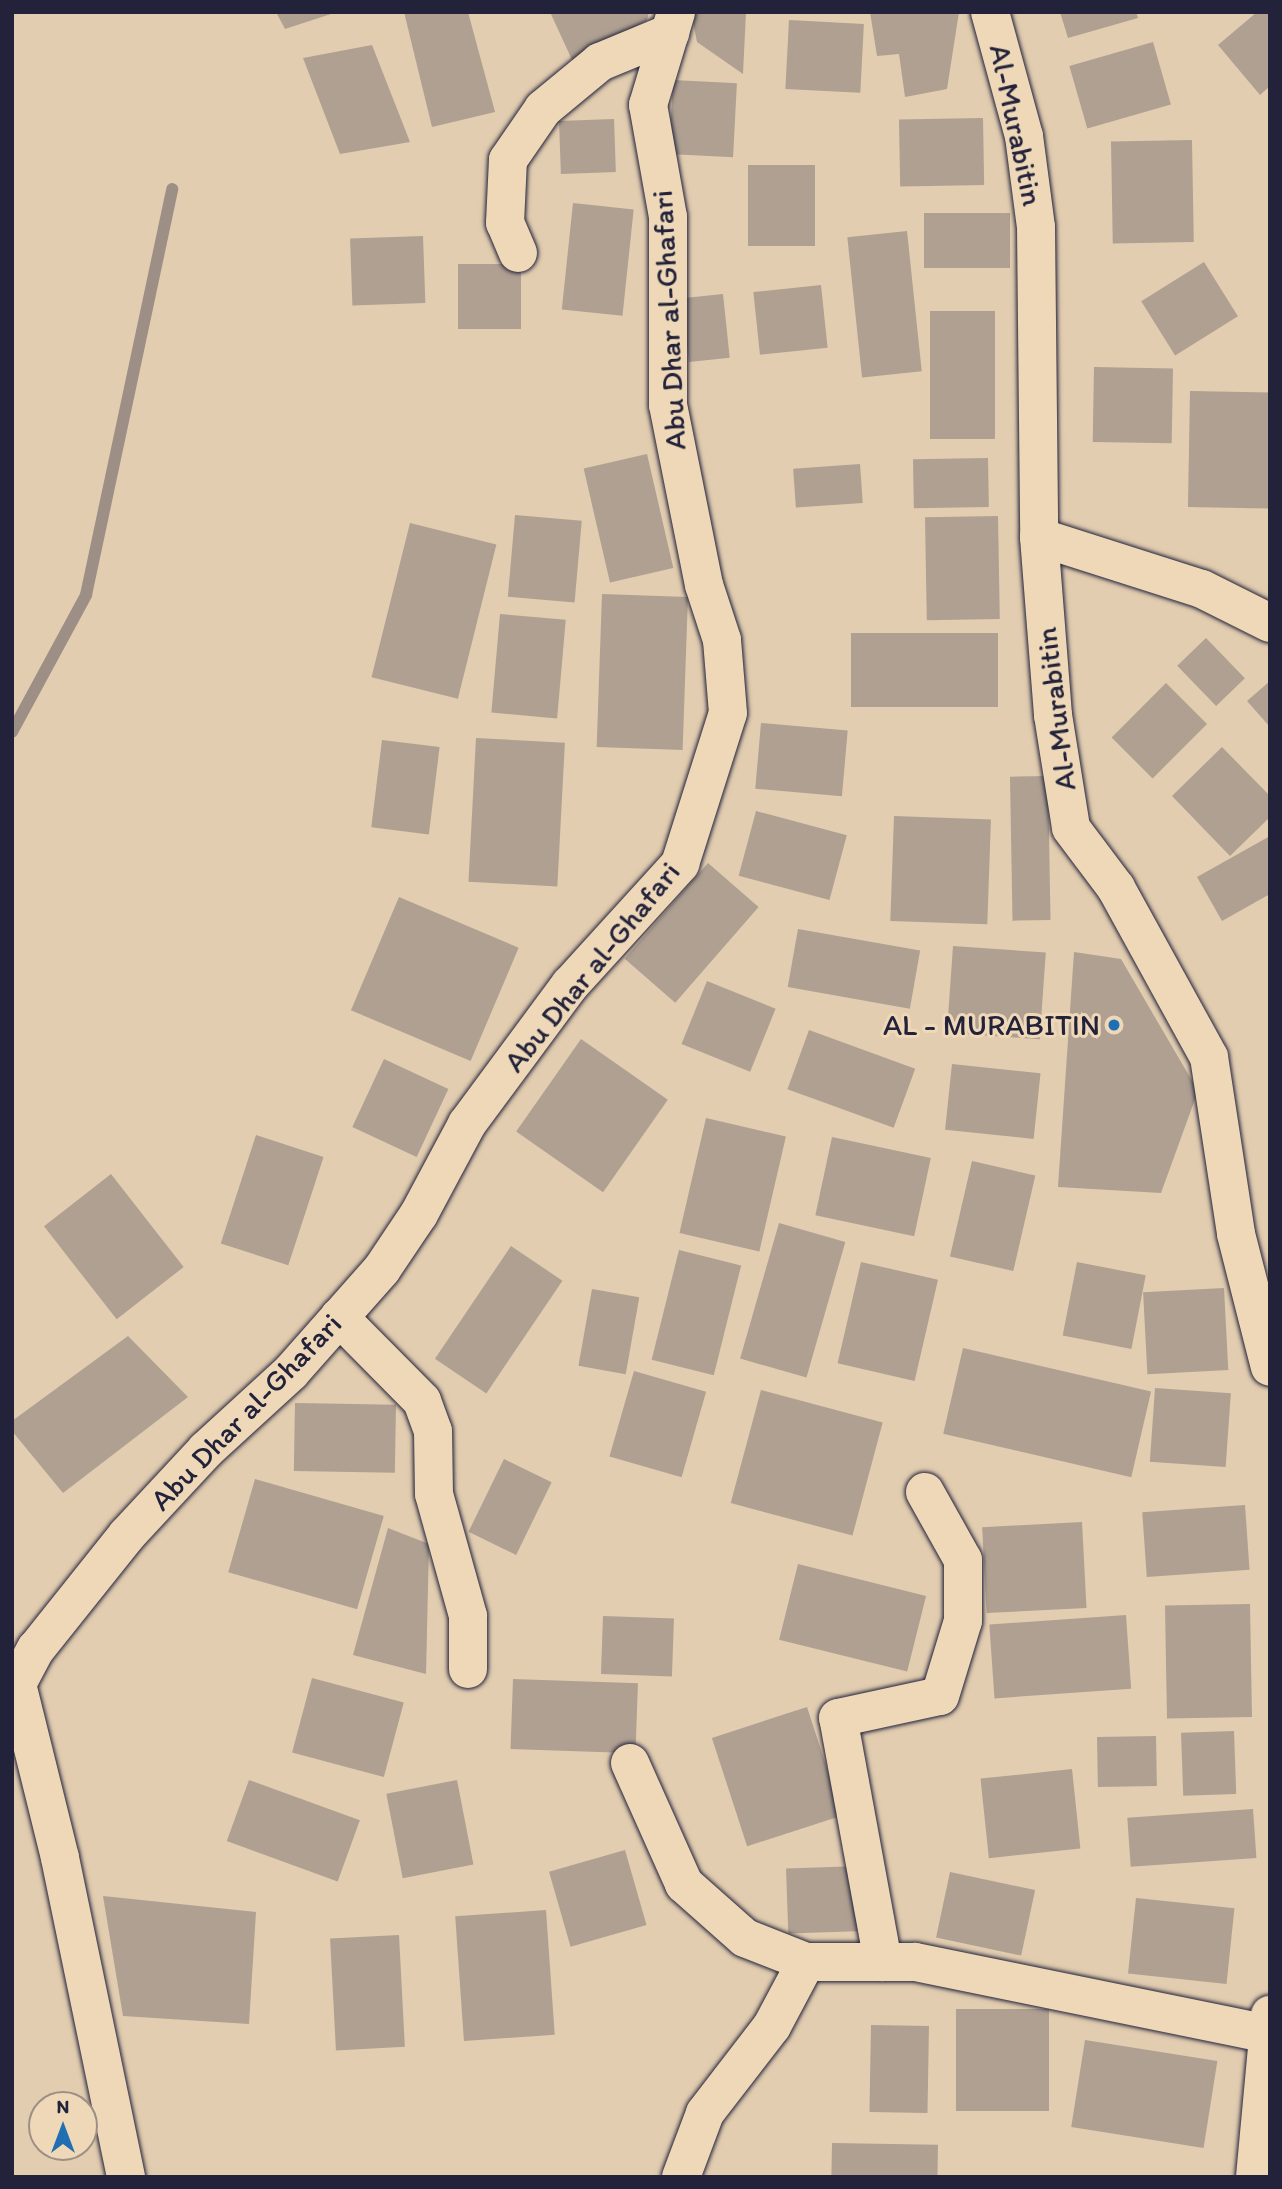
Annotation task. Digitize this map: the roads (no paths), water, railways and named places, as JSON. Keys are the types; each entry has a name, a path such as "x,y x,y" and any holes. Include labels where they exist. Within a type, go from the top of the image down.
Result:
{"street":[{"name":"Al-Murabitin","path":"990,12 1024,136 1036,226 1039,537 1053,715 1071,828 1116,888 1209,1057 1236,1234 1270,1367"},
{"path":"518,253 505,223 508,160 543,109 600,62 673,23"},
{"name":"Abu Dhar al-Ghafari","path":"15,1683 36,1649 127,1535 339,1317 382,1269 419,1214 467,1124 570,985 680,864 728,713 722,640 701,572 668,405 668,217 648,105 673,23"},
{"path":"1039,537 1202,589 1270,623"},
{"path":"339,1317 422,1401 433,1431 434,1493 468,1616 468,1669"},
{"path":"883,1962 838,1718 940,1696 963,1621 963,1560 925,1492"},
{"path":"15,1683 60,1858 126,2177"},
{"path":"630,1763 684,1884 745,1938 806,1962 926,1964 1269,2024 1255,2177"},
{"path":"681,2177 705,2113 772,2026 806,1962"}],"waterway":[{"path":"12,732 86,595 172,189"}],"place":[{"name":"AL - MURABITIN","path":"1114,1025"}]}
